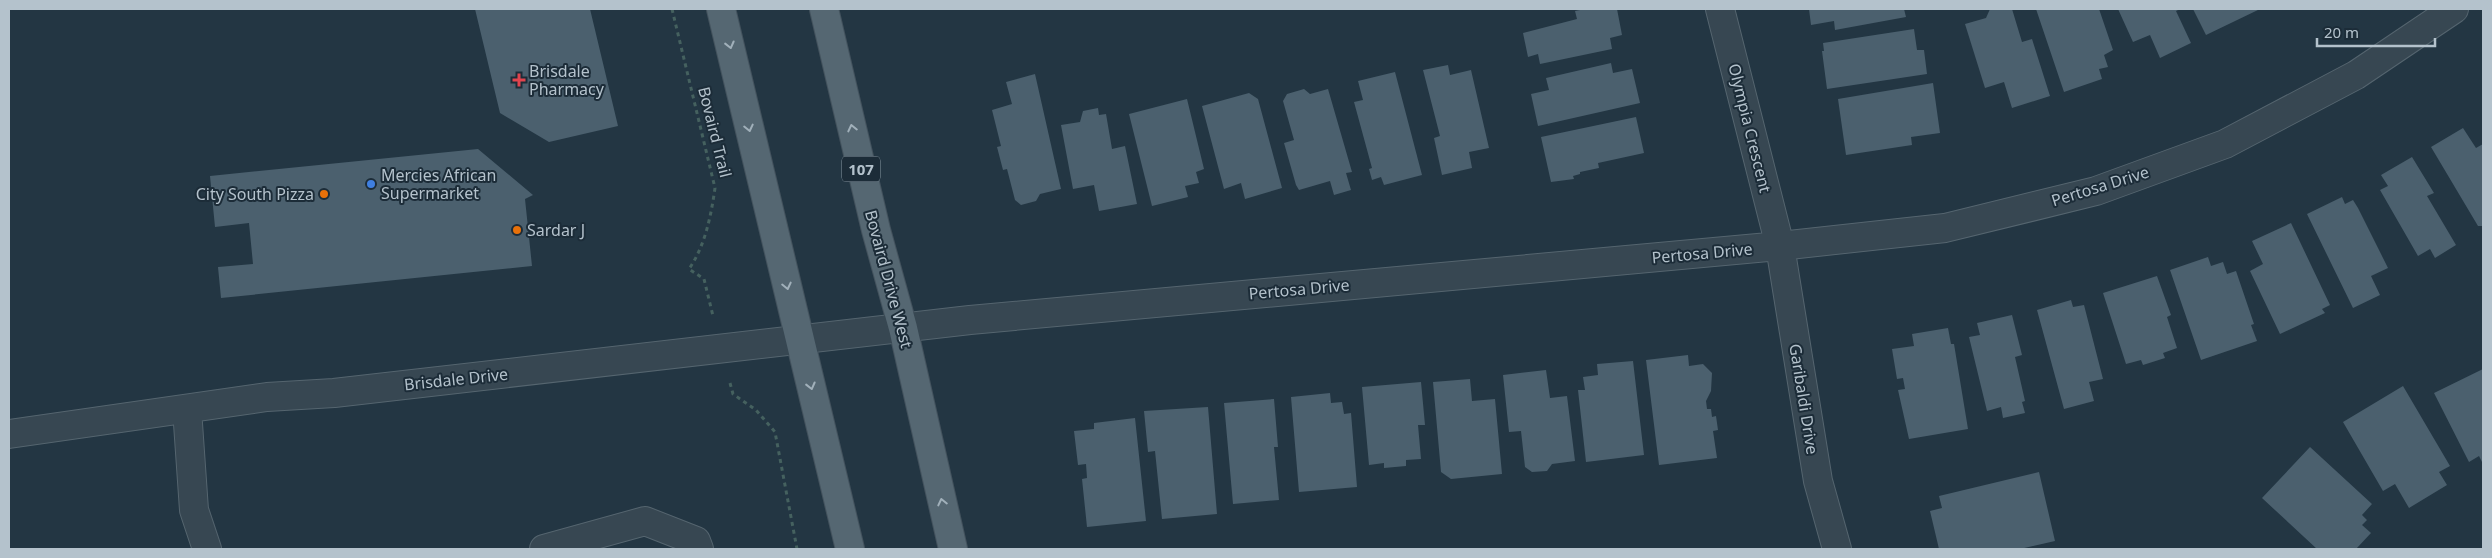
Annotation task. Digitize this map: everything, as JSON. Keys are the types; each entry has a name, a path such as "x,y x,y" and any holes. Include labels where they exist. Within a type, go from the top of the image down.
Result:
{"main road":[{"path":"721,9 850,549"},
{"name":"Bovaird Drive West","path":"824,9 876,230 903,328 953,549"}],"street":[{"name":"Olympia Crescent","path":"1720,9 1780,246"},
{"name":"Pertosa Drive","path":"903,328 1156,302 1780,246 1945,228 2096,191 2225,144 2356,75 2454,9"},
{"name":"Garibaldi Drive","path":"1780,246 1818,481 1837,549"},
{"name":"Brisdale Drive","path":"9,434 267,397 344,392 903,328"},
{"path":"187,409 194,510 207,549"},
{"path":"544,549 645,521 696,541 699,549"}],"path":[{"name":"Bovaird Trail","path":"672,9 716,188 711,215 696,258 689,269 704,279"},
{"path":"732,394 756,410 775,432 797,549"}],"building":[{"path":"475,9 590,9 618,126 549,142 500,113"},
{"path":"1585,9 1617,9 1622,35 1610,38 1612,49 1540,64 1538,54 1528,57 1523,33 1577,19 1575,11"},
{"path":"1809,9 1904,9 1906,17 1835,30 1834,21 1811,25"},
{"path":"1990,9 2012,9 2022,42 2032,39 2050,96 2012,108 2004,82 1985,88 1965,24 1986,18"},
{"path":"2036,9 2099,9 2113,50 2104,55 2108,67 2099,69 2102,79 2064,92"},
{"path":"2118,9 2180,9 2176,11 2191,43 2160,58 2150,35 2133,42"},
{"path":"2193,9 2260,9 2206,35"},
{"path":"1914,29 1917,50 1924,50 1927,74 1827,89 1822,51 1824,51 1823,43"},
{"path":"1611,63 1613,73 1632,69 1640,103 1538,126 1531,94 1549,90 1546,78"},
{"path":"1448,65 1450,75 1471,70 1489,148 1469,152 1472,168 1442,175 1434,138 1440,136 1423,70"},
{"path":"1395,72 1422,175 1384,185 1381,177 1372,180 1369,169 1372,168 1354,102 1363,100 1358,81"},
{"path":"1035,74 1061,189 1040,194 1036,201 1021,205 1015,200 1007,169 1003,170 997,147 1001,146 992,110 1012,104 1006,82"},
{"path":"1933,83 1940,133 1911,137 1912,145 1846,155 1838,99"},
{"path":"1304,89 1310,94 1328,89 1352,172 1346,173 1351,190 1334,195 1330,181 1299,190 1296,185 1284,143 1294,140 1283,101 1287,94"},
{"path":"1249,93 1258,99 1282,188 1245,199 1241,183 1224,189 1202,106"},
{"path":"1187,99 1204,169 1196,172 1199,183 1185,186 1188,197 1152,206 1129,114"},
{"path":"1098,108 1099,115 1106,114 1112,149 1125,146 1137,204 1099,211 1094,185 1073,189 1061,125 1080,122 1083,111"},
{"path":"1636,117 1644,153 1598,163 1599,168 1580,172 1580,174 1573,176 1574,179 1551,182 1541,137"},
{"path":"2463,128 2476,148 2483,144 2483,226 2478,226 2431,147"},
{"path":"478,149 533,195 525,199 532,266 221,298 218,267 253,264 249,223 215,227 210,176"},
{"path":"2412,157 2434,193 2427,196 2456,245 2435,258 2430,249 2418,256 2380,190 2388,186 2381,175"},
{"path":"2342,197 2345,204 2353,200 2388,268 2371,276 2380,295 2353,308 2307,214"},
{"path":"2291,223 2330,305 2322,309 2325,313 2280,334 2250,271 2263,264 2252,241"},
{"path":"2208,257 2211,266 2223,262 2227,274 2236,271 2254,324 2251,325 2257,341 2201,360 2170,270"},
{"path":"2157,276 2171,315 2167,317 2177,348 2163,353 2165,358 2143,365 2141,360 2126,364 2103,293"},
{"path":"2071,300 2073,307 2084,305 2103,379 2089,382 2094,401 2064,409 2037,310"},
{"path":"2012,315 2022,355 2015,357 2025,401 2022,402 2025,413 2003,418 2001,407 1987,411 1969,337 1980,335 1977,323"},
{"path":"1948,328 1951,344 1954,344 1968,429 1909,439 1898,390 1905,389 1903,378 1897,379 1892,349 1914,346 1912,334"},
{"path":"1688,355 1689,366 1703,364 1712,373 1711,391 1706,401 1707,409 1711,409 1712,417 1716,416 1718,430 1713,431 1717,458 1659,465 1646,360"},
{"path":"1633,361 1644,455 1586,462 1578,390 1585,390 1583,377 1598,375 1597,364"},
{"path":"2483,369 2483,464 2479,456 2469,462 2434,393"},
{"path":"1546,370 1550,398 1567,396 1575,461 1552,464 1547,471 1532,472 1525,467 1521,431 1509,432 1503,375"},
{"path":"1470,379 1472,401 1495,399 1502,474 1451,479 1441,472 1433,382"},
{"path":"1421,382 1425,425 1418,425 1421,459 1406,460 1406,466 1384,468 1384,463 1369,465 1362,387"},
{"path":"2403,386 2450,466 2439,472 2447,485 2409,508 2395,484 2383,491 2343,422"},
{"path":"1330,393 1331,403 1342,402 1344,414 1351,413 1357,487 1299,492 1291,397"},
{"path":"1274,399 1278,447 1274,447 1279,500 1233,504 1224,403"},
{"path":"1208,407 1217,514 1162,519 1155,451 1148,452 1144,411"},
{"path":"1135,418 1146,521 1087,527 1082,479 1087,478 1086,464 1078,465 1074,431 1094,429 1094,423"},
{"path":"2310,447 2372,504 2362,515 2367,520 2362,525 2371,533 2356,549 2317,549 2262,498"},
{"path":"2039,472 2055,541 2020,549 1939,549 1930,511 1942,508 1939,496"}],"place":[{"name":"Brisdale Pharmacy","path":"519,80"},
{"name":"Mercies African Supermarket","path":"371,184"},
{"name":"City South Pizza","path":"324,194"},
{"name":"Sardar J","path":"517,230"}]}
